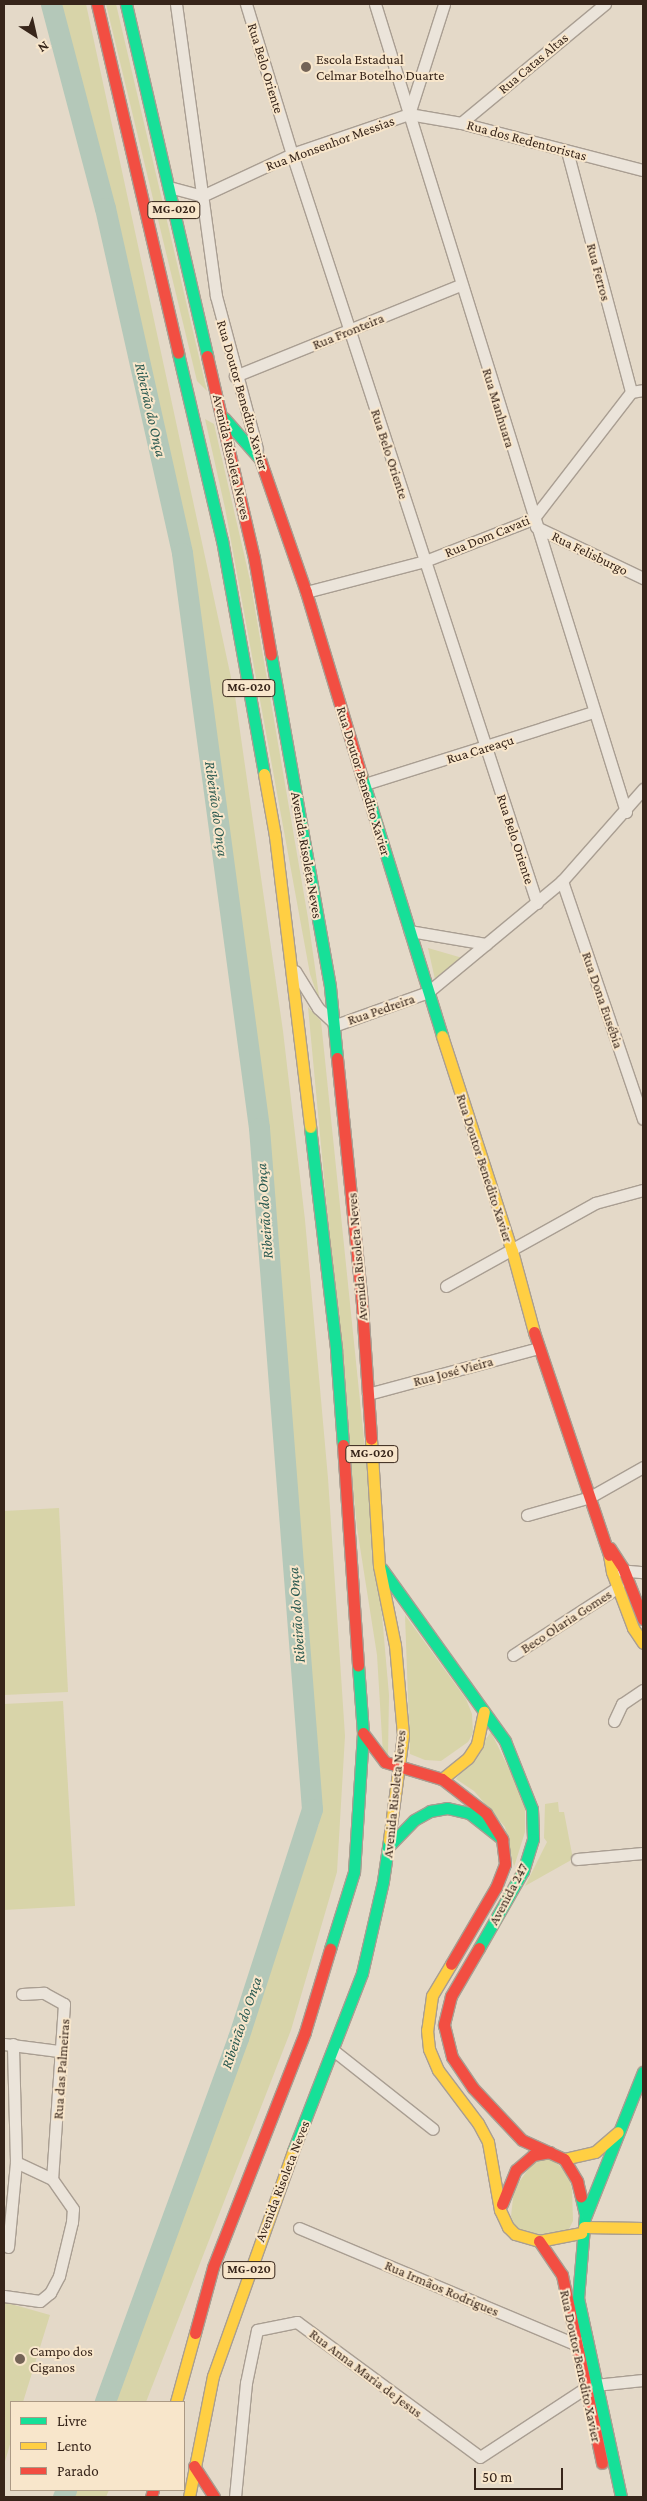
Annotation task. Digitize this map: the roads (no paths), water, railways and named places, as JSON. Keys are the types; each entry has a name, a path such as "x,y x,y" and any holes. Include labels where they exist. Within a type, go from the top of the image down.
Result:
{"main road":[{"name":"Avenida Risoleta Neves","path":"97,4 222,540 275,836 336,1350 364,1734 354,1872 305,2032 212,2268 176,2401"},
{"name":"Avenida Risoleta Neves","path":"126,4 223,417 254,558 336,1025 368,1394 379,1566 395,1645 402,1735 388,1847 362,1973 265,2224 213,2376 189,2497"},
{"path":"223,417 260,459"},
{"name":"Rua Doutor Benedito Xavier","path":"260,459 306,592 428,992 512,1250 538,1348 608,1545 618,1570 643,1619"},
{"name":"Avenida 247","path":"379,1566 506,1741 520,1772 532,1809 533,1839 523,1871 451,1996 444,2025 452,2057 473,2088 522,2140 550,2152"},
{"name":"Rua Doutor Benedito Xavier","path":"618,1570 618,1587 633,1628 643,1643"},
{"path":"442,1779 456,1770 473,1751 483,1728 484,1712"},
{"name":"Avenida 247","path":"364,1734 375,1753 399,1768 442,1779 486,1813 502,1839 505,1864 496,1887 432,1996 427,2030 429,2049 438,2070 478,2124 488,2142 500,2210"},
{"path":"388,1847 414,1820 430,1811 447,1808 469,1813 502,1839"},
{"name":"Rua Doutor Benedito Xavier","path":"581,2343 578,2298 584,2225 622,2128 638,2099 643,2072"},
{"path":"564,2159 595,2152 622,2128"},
{"path":"584,2225 577,2180 564,2159 550,2152 533,2155 516,2170 506,2187 500,2210 503,2220 515,2234 539,2241 584,2225 643,2228"},
{"name":"Rua Doutor Benedito Xavier","path":"539,2241 554,2258 562,2275 581,2343 610,2497"},
{"name":"Rua Doutor Benedito Xavier","path":"590,2387 621,2497"},
{"path":"194,2466 214,2497"}],"street":[{"name":"Rua Doutor Benedito Xavier","path":"176,4 216,296 235,376 260,459"},
{"name":"Rua Belo Oriente","path":"246,4 292,154 537,903"},
{"name":"Rua Manhuara","path":"375,4 460,285 626,812"},
{"path":"409,114 444,4"},
{"name":"Rua Catas Altas","path":"461,123 605,4"},
{"name":"Rua Monsenhor Messias","path":"202,196 292,154 409,114"},
{"name":"Rua dos Redentoristas","path":"409,114 461,123 643,170"},
{"name":"Rua Ferros","path":"567,151 637,391"},
{"path":"169,187 202,196"},
{"name":"Rua Fronteira","path":"235,376 460,285"},
{"name":"Rua Dom Cavati","path":"306,592 425,560 535,523 637,391"},
{"name":"Rua Felisburgo","path":"535,523 643,578"},
{"name":"Rua Careaçu","path":"365,784 486,748 594,712"},
{"name":"Rua Pedreira","path":"290,964 318,1008 336,1025 428,992 562,881 626,812 643,788"},
{"name":"Rua Dona Eusébia","path":"562,881 643,1119"},
{"path":"410,931 486,944"},
{"path":"446,1286 595,1203 643,1190"},
{"name":"Rua José Vieira","path":"368,1394 538,1348"},
{"path":"527,1515 590,1497 643,1467"},
{"path":"618,1570 643,1572"},
{"name":"Beco Olaria Gomes","path":"513,1655 618,1587"},
{"path":"614,1721 622,1704 643,1690"},
{"path":"577,1859 643,1853"},
{"name":"Rua das Palmeiras","path":"22,1994 44,1992 64,2004 59,2051 60,2091 52,2179"},
{"path":"8,2247 16,2162 8,2044 59,2051"},
{"path":"333,2050 433,2129"},
{"path":"4,2296 40,2301 50,2293 60,2276 73,2209 52,2179 16,2162"},
{"name":"Rua Irmãos Rodrigues","path":"299,2228 581,2343"},
{"name":"Rua Anna Maria de Jesus","path":"235,2497 246,2383 257,2330 298,2322 480,2457 590,2387"},
{"path":"590,2387 643,2380"}],"waterway":[{"name":"Ribeirão do Onça","path":"51,4 105,208 182,553 259,1128 312,1809 238,2038 105,2401"},
{"name":"Ribeirão do Onça","path":"63,2497 66,2491"}],"place":[{"name":"Escola Estadual Celmar Botelho Duarte","path":"306,67"},
{"name":"Campo dos Ciganos","path":"20,2359"}]}
